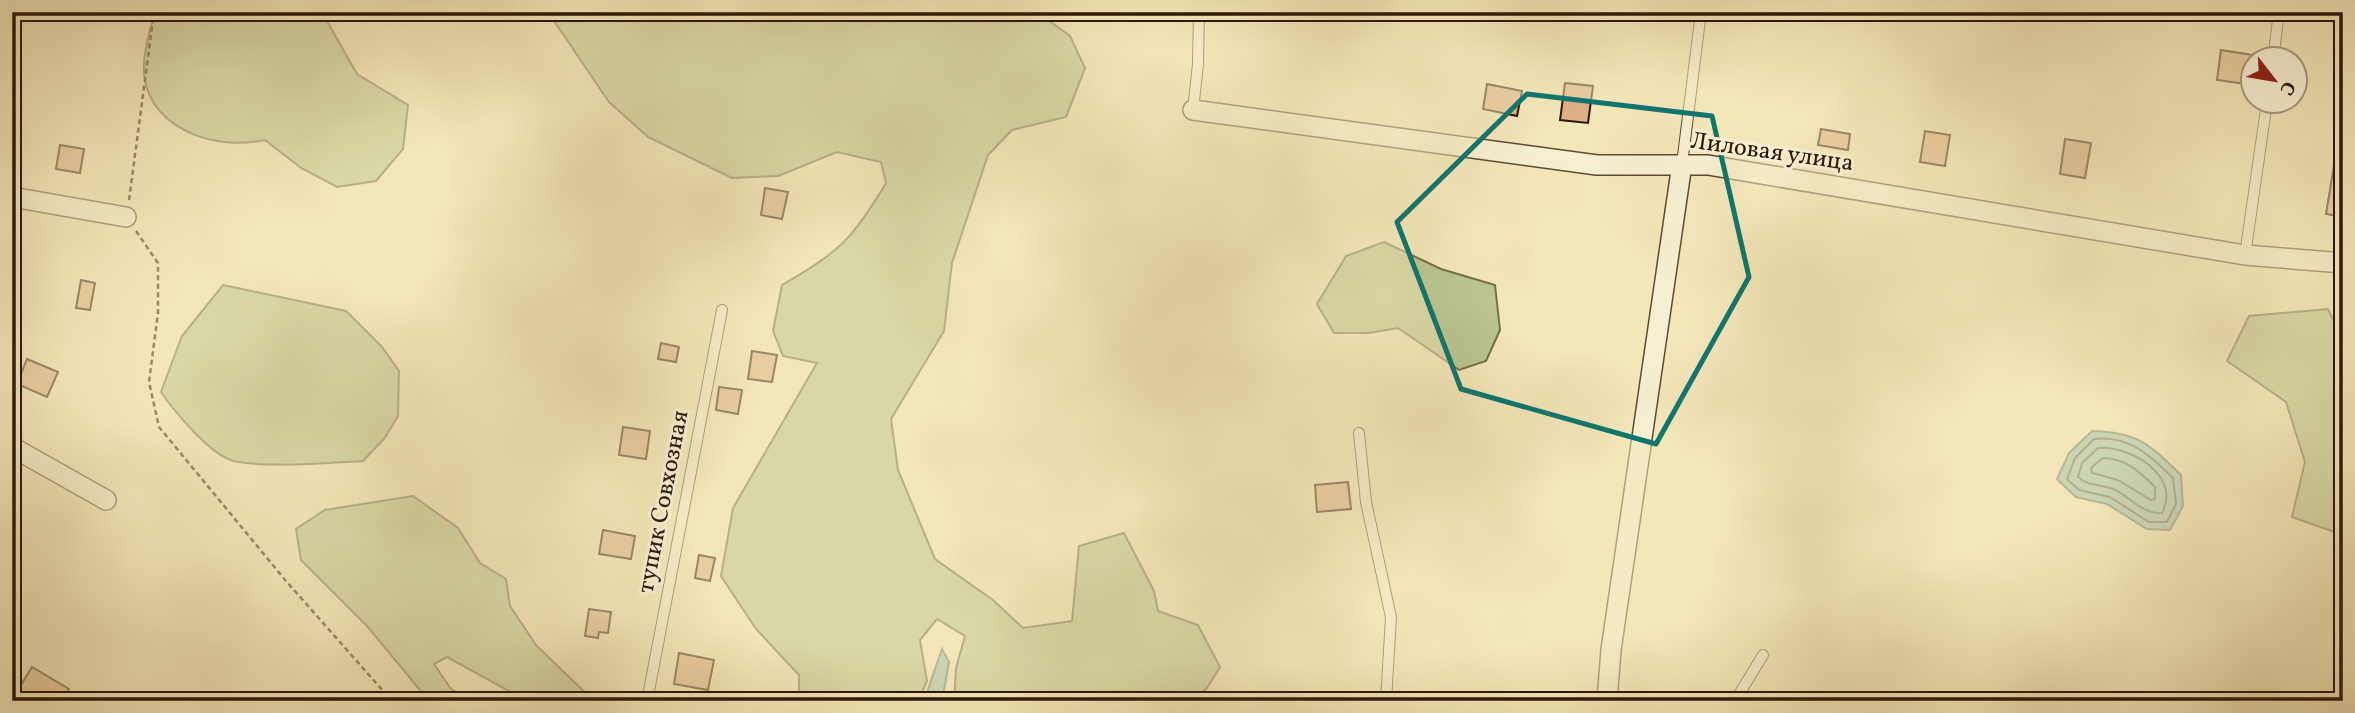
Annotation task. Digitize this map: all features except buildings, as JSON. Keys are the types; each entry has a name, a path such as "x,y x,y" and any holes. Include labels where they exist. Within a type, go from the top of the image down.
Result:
{"street":[{"name":"Лиловая улица","path":"1193,110 1597,165 1707,165 2245,256 2343,263"},
{"path":"1607,701 1611,650 1682,164"},
{"path":"12,197 126,217"},
{"path":"12,447 106,500"}],"lane":[{"path":"1193,110 1198,64 1199,12"},
{"path":"1682,164 1701,12"},
{"path":"2275,46 2279,12"},
{"path":"2245,256 2265,116"},
{"name":"тупик Совхозная","path":"647,701 722,310"},
{"path":"1359,433 1366,502 1391,617 1386,701"},
{"path":"1735,701 1763,655"}],"path":[{"path":"154,12 126,217 158,263 158,313 149,382 159,427 286,581 392,701"}],"highlighted area":[{"path":"1527,94 1712,116 1749,277 1656,444 1461,389 1397,222"}],"green space":[{"path":"157,12 313,12 327,21 357,74 408,105 403,149 376,181 337,187 301,168 265,140 242,143 219,141 197,136 177,126 161,112 149,95 144,73 151,24"},
{"path":"548,12 1037,12 1070,36 1085,68 1066,117 1012,130 988,155 952,263 944,331 891,419 898,470 935,559 993,600 1023,628 1072,621 1079,546 1124,533 1154,591 1158,611 1198,625 1220,667 1207,688 1194,701 954,701 956,668 965,636 937,619 920,640 927,681 918,701 799,701 799,675 756,629 721,576 733,508 817,363 783,356 773,331 782,285 818,263 853,232 886,183 881,162 837,152 778,176 732,178 648,137 609,102"},
{"path":"1384,242 1441,269 1495,285 1500,330 1486,361 1459,370 1398,328 1369,333 1334,333 1317,304 1346,256"},
{"path":"223,285 346,311 382,347 399,371 398,416 384,439 363,461 280,465 234,461 204,442 175,410 161,392 182,336"},
{"path":"2328,309 2343,340 2343,535 2292,517 2305,462 2286,402 2227,361 2249,316"},
{"path":"413,496 458,528 480,563 506,579 510,606 536,645 594,701 527,701 447,657 434,664 451,689 471,701 429,701 367,626 301,560 296,529 325,510"}],"water":[{"path":"2092,431 2132,437 2151,448 2181,475 2183,506 2170,530 2147,529 2107,504 2076,497 2057,479 2069,453"},
{"path":"942,649 949,662 942,701 924,701"}]}
